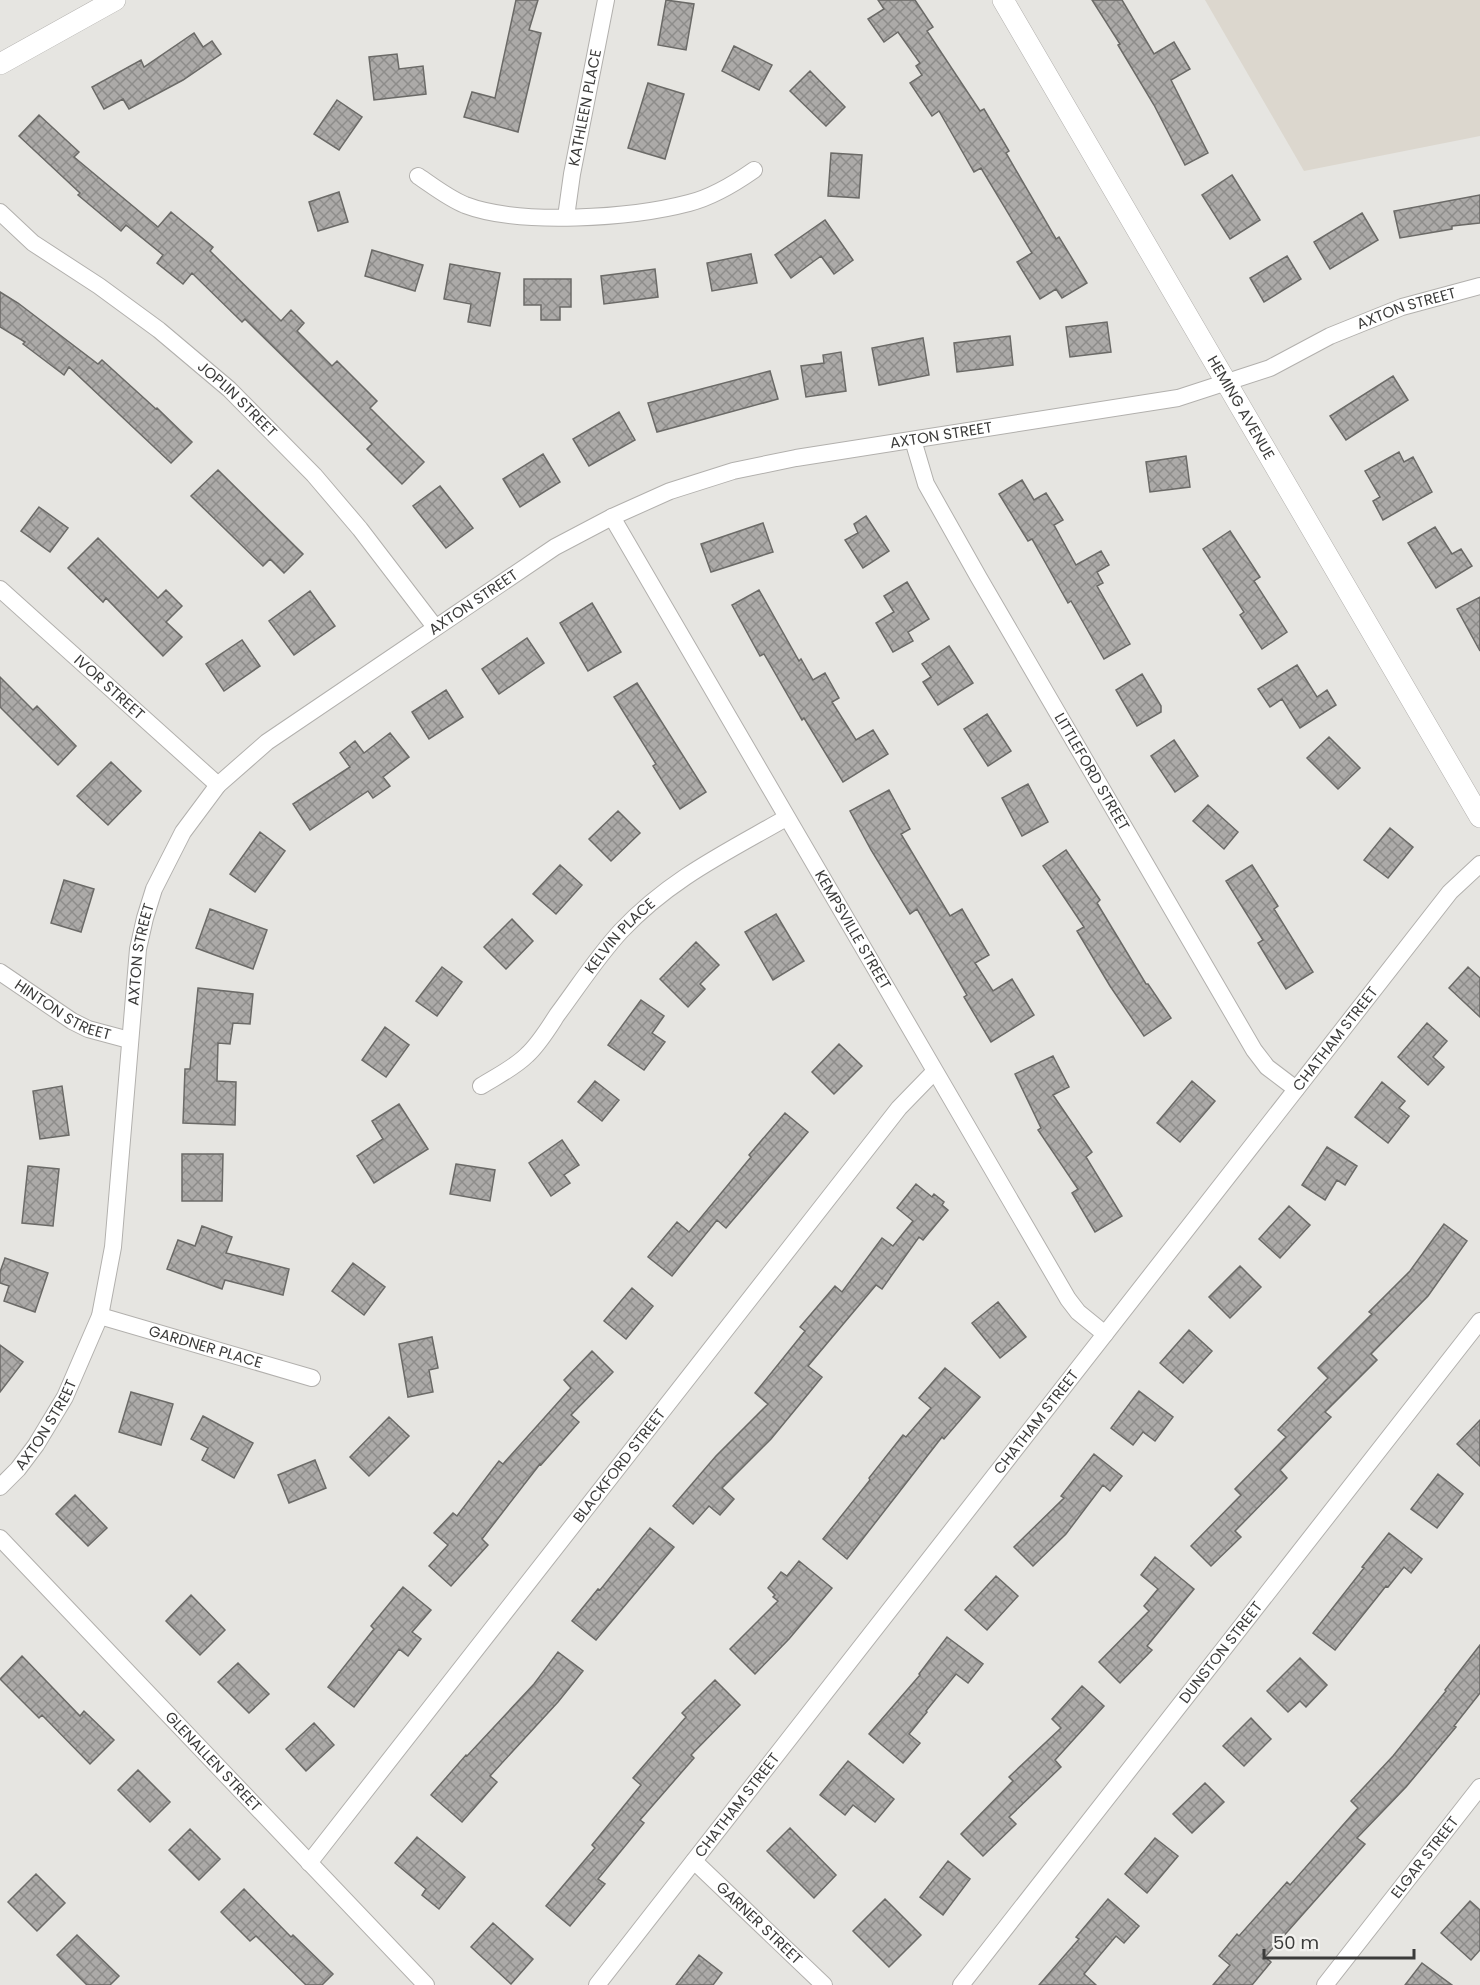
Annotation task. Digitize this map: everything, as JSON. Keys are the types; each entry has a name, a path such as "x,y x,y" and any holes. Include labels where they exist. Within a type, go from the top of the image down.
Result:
{"street":[{"path":"0,64 115,0"},
{"name":"KATHLEEN PLACE","path":"566,217 574,162 606,0"},
{"name":"HEMING AVENUE","path":"1003,0 1480,816"},
{"path":"418,176 450,198 493,213 511,216 566,217 633,214 690,203 725,189 754,170"},
{"name":"JOPLIN STREET","path":"0,212 33,243 99,286 159,330 229,389 314,474 360,529 435,627"},
{"name":"AXTON STREET","path":"0,1488 36,1445 65,1397 100,1316 113,1247 138,949 154,889 176,843 218,785 267,742 555,547 670,490 733,471 796,458 1178,398 1270,368 1330,336 1402,306 1480,286"},
{"name":"LITTLEFORD STREET","path":"913,440 926,484 936,502 1254,1050 1268,1068 1296,1089"},
{"name":"KEMPSVILLE STREET","path":"612,517 1068,1299 1078,1312 1105,1334"},
{"name":"IVOR STREET","path":"0,589 218,785"},
{"name":"KELVIN PLACE","path":"481,1086 516,1065 527,1055 619,933 660,894 685,876 786,818"},
{"name":"CHATHAM STREET","path":"597,1985 1450,892 1480,864"},
{"name":"HINTON STREET","path":"0,972 72,1021 88,1029 129,1040"},
{"name":"BLACKFORD STREET","path":"309,1863 899,1108 934,1072"},
{"name":"GARDNER PLACE","path":"100,1316 312,1378"},
{"name":"DUNSTON STREET","path":"961,1985 1480,1321"},
{"name":"GLENALLEN STREET","path":"0,1538 426,1985"},
{"name":"ELGAR STREET","path":"1325,1985 1480,1786"},
{"name":"GARNER STREET","path":"694,1860 824,1985"}],"shaded area":[{"path":"1205,0 1480,0 1480,136 1304,171"}],"building":[{"path":"516,0 538,0 529,30 541,33 518,132 464,117 472,92 495,98"},
{"path":"666,0 694,4 686,50 658,45"},
{"path":"878,0 915,0 933,27 927,31 980,111 984,109 1009,151 1006,153 1056,239 1059,237 1087,283 1062,298 1056,289 1040,299 1017,262 1032,253 981,168 974,172 939,111 932,116 910,83 922,75 916,66 920,63 898,32 884,42 868,19 884,9"},
{"path":"1092,0 1122,0 1154,54 1174,42 1190,69 1171,80 1208,153 1185,165 1154,105 1118,45 1120,44"},
{"path":"194,33 203,47 212,41 221,54 183,80 129,109 123,99 104,109 92,87 141,60 144,67"},
{"path":"734,46 772,65 759,90 722,71"},
{"path":"397,54 399,69 423,66 426,94 374,100 369,57"},
{"path":"810,71 845,107 826,126 790,91"},
{"path":"648,83 684,94 665,159 628,148"},
{"path":"337,100 362,117 339,150 314,134"},
{"path":"39,115 79,152 74,157 158,227 171,212 213,247 210,251 281,321 291,310 304,323 297,331 332,366 337,361 377,401 370,408 424,462 402,484 367,449 372,444 245,319 242,322 192,273 183,284 157,263 163,255 126,225 121,231 78,195 80,193 19,136"},
{"path":"831,153 862,155 859,198 828,196"},
{"path":"1232,175 1260,220 1230,239 1202,195"},
{"path":"339,192 348,222 318,231 309,202"},
{"path":"1480,195 1480,223 1452,226 1452,229 1400,238 1394,211"},
{"path":"1362,213 1378,240 1330,269 1314,242"},
{"path":"825,220 853,260 834,274 821,256 791,278 775,255"},
{"path":"372,250 423,265 415,291 365,276"},
{"path":"751,254 757,283 712,291 707,263"},
{"path":"1287,256 1301,279 1264,302 1250,278"},
{"path":"450,264 500,273 490,326 468,322 471,304 444,299"},
{"path":"655,269 658,297 604,304 601,276"},
{"path":"524,279 571,279 571,307 560,307 560,320 541,320 541,305 524,305"},
{"path":"0,292 98,364 102,360 192,442 171,463 69,367 64,375 23,344 25,342 0,327"},
{"path":"1107,322 1111,352 1070,357 1066,327"},
{"path":"1010,336 1013,365 957,372 954,343"},
{"path":"923,338 929,375 879,385 872,348"},
{"path":"841,352 846,391 806,397 801,366 824,363 823,355"},
{"path":"770,371 778,399 657,432 648,403"},
{"path":"1393,376 1408,400 1346,440 1330,416"},
{"path":"619,412 635,440 589,466 573,439"},
{"path":"1399,452 1404,462 1413,457 1432,492 1383,520 1373,501 1380,497 1365,471"},
{"path":"543,454 560,482 520,507 503,479"},
{"path":"1186,456 1190,487 1150,492 1146,462"},
{"path":"218,470 303,554 284,573 270,559 263,566 191,496"},
{"path":"1022,480 1034,500 1046,493 1063,520 1054,525 1076,565 1101,551 1109,565 1097,572 1103,583 1097,586 1130,644 1104,659 1071,601 1068,603 1032,539 1028,541 999,494"},
{"path":"440,486 473,528 446,548 413,506"},
{"path":"39,507 68,528 50,552 21,531"},
{"path":"866,516 889,551 863,568 845,540 858,533 854,524"},
{"path":"763,523 773,552 711,572 701,544"},
{"path":"1435,527 1452,554 1461,549 1472,566 1436,588 1408,543"},
{"path":"1230,531 1260,577 1254,581 1287,632 1262,649 1240,615 1244,612 1203,549"},
{"path":"98,538 158,598 166,590 182,606 166,622 182,637 163,656 106,598 103,602 68,568"},
{"path":"907,582 929,619 908,632 913,641 893,652 876,623 894,612 884,596"},
{"path":"759,590 799,661 801,659 813,680 825,673 839,698 832,702 856,740 873,730 888,754 843,782 804,718 802,720 764,654 760,656 732,605"},
{"path":"310,591 335,626 294,655 269,621"},
{"path":"1480,597 1480,651 1457,609"},
{"path":"592,603 621,652 588,671 560,623"},
{"path":"527,638 544,663 499,694 482,669"},
{"path":"242,640 260,666 224,691 206,664"},
{"path":"949,646 973,683 938,705 923,682 931,677 922,664"},
{"path":"1297,665 1317,697 1327,690 1336,705 1300,728 1282,699 1270,707 1258,689"},
{"path":"1142,674 1161,706 1161,712 1137,726 1116,690"},
{"path":"0,677 33,710 37,706 76,746 58,765 0,707"},
{"path":"637,683 706,792 680,809 653,766 656,764 614,697"},
{"path":"446,690 463,717 429,739 412,712"},
{"path":"987,714 1011,751 988,766 964,729"},
{"path":"390,733 409,757 383,777 390,786 373,798 368,791 310,830 293,804 350,767 340,753 355,741 364,753"},
{"path":"1329,737 1360,768 1338,789 1307,758"},
{"path":"1174,740 1198,776 1175,792 1151,756"},
{"path":"111,762 141,791 108,825 77,796"},
{"path":"1028,784 1048,822 1022,836 1002,798"},
{"path":"889,790 910,829 901,834 950,916 962,909 989,955 975,963 993,991 1012,979 1034,1015 991,1042 964,997 967,995 917,909 910,914 850,811"},
{"path":"1208,805 1238,832 1224,849 1193,821"},
{"path":"618,811 640,833 611,861 589,839"},
{"path":"1390,828 1413,847 1388,878 1364,860"},
{"path":"260,832 285,851 255,892 230,874"},
{"path":"1066,850 1100,900 1097,903 1146,984 1171,1018 1144,1036 1077,931 1084,927 1043,866"},
{"path":"560,865 582,885 556,914 533,894"},
{"path":"1252,865 1278,906 1274,909 1313,972 1286,989 1258,943 1263,940 1226,881"},
{"path":"64,880 94,889 81,932 51,923"},
{"path":"210,909 267,930 253,969 196,948"},
{"path":"776,914 804,961 773,980 745,932"},
{"path":"512,919 533,941 506,969 484,947"},
{"path":"696,942 719,965 700,984 705,989 688,1007 660,979"},
{"path":"442,967 462,982 437,1016 416,1001"},
{"path":"1468,967 1480,978 1480,1017 1449,988"},
{"path":"198,988 253,994 250,1024 233,1023 230,1044 218,1043 217,1081 236,1082 235,1125 183,1123 185,1069 190,1069"},
{"path":"641,1000 664,1016 652,1033 665,1042 644,1070 608,1045"},
{"path":"1427,1023 1447,1041 1433,1057 1444,1067 1428,1085 1398,1057"},
{"path":"385,1027 409,1045 386,1077 362,1060"},
{"path":"839,1044 862,1066 834,1094 812,1072"},
{"path":"1053,1056 1069,1087 1053,1095 1092,1152 1086,1157 1122,1216 1095,1232 1072,1193 1078,1189 1038,1130 1041,1128 1015,1074"},
{"path":"595,1081 619,1100 602,1121 578,1102"},
{"path":"1192,1081 1215,1101 1180,1142 1157,1123"},
{"path":"1382,1082 1405,1101 1399,1108 1409,1116 1388,1143 1355,1117"},
{"path":"62,1086 69,1135 40,1139 33,1091"},
{"path":"399,1104 428,1149 374,1183 357,1156 383,1139 372,1121"},
{"path":"785,1113 808,1132 726,1228 717,1220 672,1276 648,1257 677,1222 689,1232"},
{"path":"562,1140 579,1165 564,1175 570,1183 551,1196 529,1163"},
{"path":"1327,1147 1357,1166 1345,1185 1337,1180 1325,1200 1302,1185"},
{"path":"182,1154 223,1154 222,1201 182,1201"},
{"path":"456,1164 495,1170 490,1201 450,1194"},
{"path":"28,1166 59,1169 53,1226 22,1223"},
{"path":"916,1184 932,1197 934,1194 944,1202 942,1205 948,1210 923,1240 919,1237 882,1289 876,1285 808,1366 822,1377 771,1439 722,1488 734,1499 720,1515 709,1506 693,1524 673,1506 716,1456 768,1404 755,1393 805,1331 800,1327 835,1286 842,1292 882,1238 893,1246 913,1221 897,1208"},
{"path":"1289,1206 1310,1225 1280,1258 1259,1239"},
{"path":"1444,1224 1467,1241 1428,1296 1371,1354 1377,1360 1325,1412 1331,1417 1280,1470 1287,1478 1235,1531 1241,1537 1211,1566 1191,1546 1241,1495 1235,1489 1286,1437 1278,1430 1328,1378 1318,1368 1372,1314 1369,1312 1410,1271"},
{"path":"202,1226 232,1237 226,1253 289,1269 283,1295 225,1280 222,1289 167,1269 178,1240 195,1246"},
{"path":"5,1258 48,1273 35,1312 4,1301 9,1286 0,1283 0,1272"},
{"path":"353,1263 385,1287 364,1315 332,1291"},
{"path":"1240,1266 1261,1287 1230,1318 1209,1297"},
{"path":"632,1288 653,1306 626,1339 604,1321"},
{"path":"998,1302 1026,1337 1000,1358 972,1323"},
{"path":"1189,1330 1212,1351 1183,1383 1160,1363"},
{"path":"432,1337 438,1368 429,1370 433,1392 408,1397 399,1344"},
{"path":"0,1345 23,1362 0,1392"},
{"path":"592,1351 613,1372 571,1415 579,1422 540,1464 482,1539 488,1545 451,1586 429,1566 448,1545 434,1533 453,1513 457,1516 499,1461 503,1464 571,1388 564,1380"},
{"path":"945,1368 980,1397 944,1439 942,1437 847,1559 823,1539 903,1435 906,1437 931,1408 919,1398"},
{"path":"1139,1391 1173,1417 1155,1441 1143,1432 1133,1445 1111,1428"},
{"path":"131,1392 173,1404 161,1445 119,1432"},
{"path":"203,1416 253,1443 234,1478 202,1460 208,1448 191,1439"},
{"path":"389,1417 409,1436 369,1476 350,1457"},
{"path":"1480,1420 1480,1466 1457,1444"},
{"path":"1094,1454 1122,1476 1110,1491 1103,1485 1066,1534 1033,1566 1014,1547 1064,1498 1061,1496"},
{"path":"315,1460 326,1488 289,1503 278,1475"},
{"path":"1438,1474 1463,1494 1437,1528 1411,1509"},
{"path":"75,1495 107,1528 88,1546 56,1514"},
{"path":"650,1528 674,1547 596,1640 572,1621"},
{"path":"1389,1533 1422,1559 1411,1573 1404,1567 1335,1650 1313,1633"},
{"path":"1155,1557 1194,1589 1147,1646 1152,1650 1120,1683 1099,1662 1149,1611 1144,1606 1158,1589 1141,1575"},
{"path":"799,1561 832,1588 789,1639 755,1674 730,1649 778,1601 768,1588 781,1572 787,1576"},
{"path":"996,1576 1018,1596 987,1630 965,1610"},
{"path":"403,1587 431,1610 412,1632 421,1639 408,1656 399,1649 354,1707 328,1687 374,1629 371,1626"},
{"path":"191,1595 225,1630 200,1655 166,1621"},
{"path":"947,1637 983,1664 968,1683 956,1674 926,1711 909,1734 920,1743 903,1763 869,1734 920,1675"},
{"path":"1480,1645 1480,1693 1454,1726 1456,1727 1406,1787 1357,1838 1365,1844 1265,1957 1271,1962 1252,1985 1213,1985 1230,1965 1219,1956 1287,1882 1290,1885 1358,1808 1351,1801 1393,1756"},
{"path":"558,1652 583,1671 558,1702 490,1776 497,1782 462,1822 431,1795 534,1684"},
{"path":"22,1656 80,1716 84,1711 114,1740 90,1764 42,1715 39,1718 0,1679"},
{"path":"1300,1658 1327,1685 1306,1707 1300,1701 1288,1712 1267,1691"},
{"path":"238,1663 269,1694 249,1713 218,1682"},
{"path":"715,1680 740,1705 691,1755 694,1758 640,1820 644,1823 598,1879 605,1884 570,1926 546,1906 595,1848 592,1845 641,1785 633,1778 686,1717 682,1713"},
{"path":"1082,1686 1104,1706 1055,1760 1061,1767 1009,1817 1016,1824 983,1856 961,1834 1013,1781 1009,1777 1061,1728 1052,1719"},
{"path":"1251,1718 1271,1739 1244,1766 1223,1746"},
{"path":"314,1723 334,1745 306,1771 286,1749"},
{"path":"848,1761 894,1799 875,1822 853,1805 845,1815 820,1795"},
{"path":"138,1770 170,1802 150,1822 118,1790"},
{"path":"1205,1783 1224,1802 1192,1833 1173,1814"},
{"path":"790,1828 836,1875 814,1898 767,1851"},
{"path":"190,1829 220,1859 199,1880 169,1850"},
{"path":"417,1837 465,1877 439,1909 422,1895 426,1889 395,1863"},
{"path":"1155,1838 1178,1856 1147,1893 1125,1874"},
{"path":"948,1861 970,1879 943,1915 920,1897"},
{"path":"36,1874 65,1903 37,1931 8,1902"},
{"path":"244,1889 291,1937 293,1935 333,1974 322,1985 306,1985 256,1936 250,1941 221,1912"},
{"path":"885,1899 921,1935 889,1967 853,1931"},
{"path":"1108,1899 1139,1926 1124,1943 1116,1936 1084,1974 1096,1985 1039,1985 1079,1939 1076,1937"},
{"path":"1470,1901 1480,1910 1480,1950 1471,1960 1441,1933"},
{"path":"493,1923 533,1959 511,1984 471,1947"},
{"path":"77,1935 119,1976 110,1985 87,1985 57,1955"},
{"path":"699,1955 722,1973 713,1985 676,1985"},
{"path":"1422,1963 1452,1985 1405,1985"}]}
